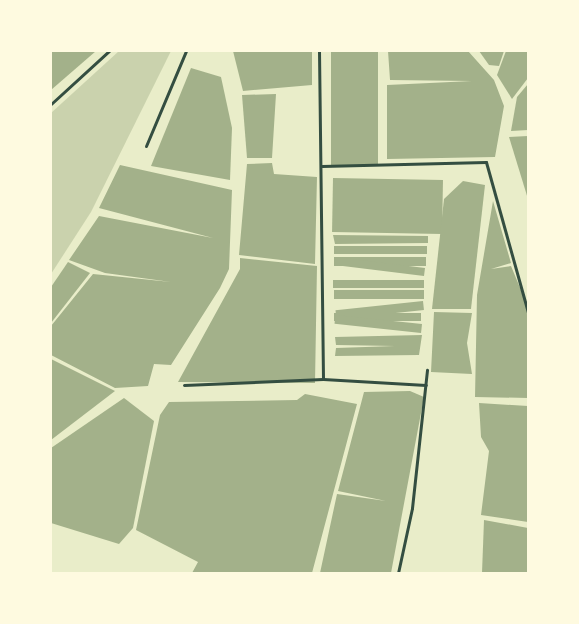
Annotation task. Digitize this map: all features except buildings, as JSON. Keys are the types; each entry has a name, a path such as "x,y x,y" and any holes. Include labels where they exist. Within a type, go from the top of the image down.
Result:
{"lane":[{"path":"51,104 110,51"},
{"path":"146,146 186,51"},
{"path":"319,51 323,379"},
{"path":"322,166 486,162 528,312"},
{"path":"398,573 412,508 427,370"},
{"path":"184,385 323,379 426,385"}],"shaded area":[{"path":"51,51 96,51 51,90"},
{"path":"119,51 171,51 91,212 51,274 51,113"},
{"path":"233,51 312,51 312,85 243,91"},
{"path":"331,51 378,51 378,165 331,165"},
{"path":"388,51 468,51 494,80 504,106 495,157 387,159 387,85 472,81 390,80"},
{"path":"479,51 504,51 499,66 489,65"},
{"path":"506,51 528,51 528,78 512,99 497,75"},
{"path":"191,68 221,77 232,128 230,180 151,166"},
{"path":"528,84 528,130 511,131 517,97"},
{"path":"276,94 272,158 247,158 242,95"},
{"path":"528,136 528,199 509,137"},
{"path":"272,163 274,174 317,177 315,264 239,255 247,164"},
{"path":"120,165 232,190 229,269 220,288 171,365 154,364 148,386 115,388 51,355 51,326 93,274 171,282 105,273 69,260 99,216 213,238 99,208"},
{"path":"333,178 443,180 442,234 332,232"},
{"path":"463,181 485,185 471,309 432,309 444,199"},
{"path":"493,201 511,263 491,269 511,266 528,307 528,398 475,397 477,295"},
{"path":"333,235 428,236 428,243 335,244"},
{"path":"334,246 427,246 427,254 334,254"},
{"path":"334,257 426,257 426,266 334,266"},
{"path":"336,257 425,268 424,276 335,265"},
{"path":"240,258 317,266 315,383 178,382 240,269"},
{"path":"68,262 90,273 51,323 51,287"},
{"path":"333,280 424,280 424,288 333,288"},
{"path":"334,290 424,290 424,299 334,299"},
{"path":"423,301 424,310 336,319 335,310"},
{"path":"434,312 472,313 467,343 472,374 431,372"},
{"path":"334,313 421,313 421,321 334,321"},
{"path":"335,315 422,324 421,333 335,324"},
{"path":"422,335 419,355 335,356 336,348 395,346 336,345 335,337"},
{"path":"51,359 115,391 51,440"},
{"path":"410,391 424,397 391,573 320,573 337,494 386,501 338,491 364,392"},
{"path":"305,394 357,404 312,573 192,573 198,562 136,530 160,415 169,402 297,400"},
{"path":"124,398 154,421 133,528 119,544 51,523 51,448"},
{"path":"479,403 528,406 528,522 481,515 489,451 481,437"},
{"path":"484,520 528,528 528,573 482,573"}]}
